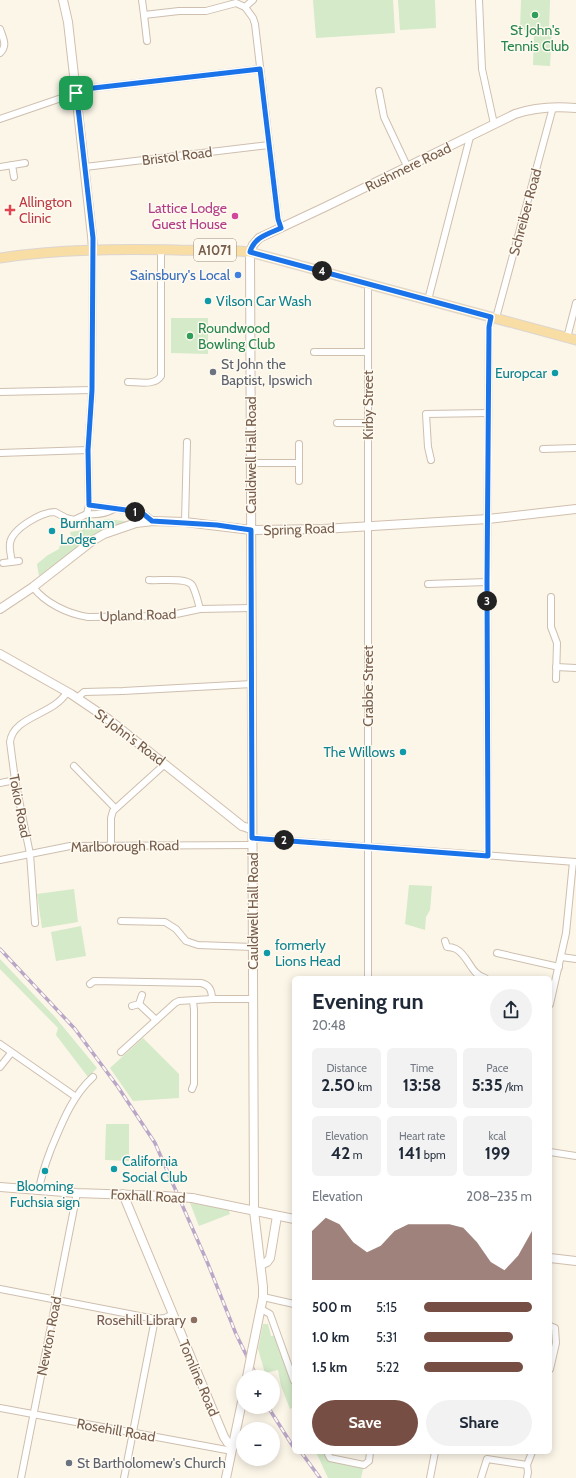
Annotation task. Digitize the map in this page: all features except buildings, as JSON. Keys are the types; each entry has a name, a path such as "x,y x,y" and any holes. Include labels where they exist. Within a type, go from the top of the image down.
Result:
{"main road":[{"name":"A1071","path":"0,258 36,253 93,250 237,250 250,252 571,339"}],"street":[{"path":"63,0 68,22 93,250 92,390 88,450 89,505 87,514"},
{"path":"142,0 147,41"},
{"path":"246,7 253,0"},
{"path":"479,0 482,69 494,124"},
{"path":"144,15 206,11 236,3 246,7 255,24 278,219 281,228"},
{"path":"0,29 5,43 4,48 0,53"},
{"path":"0,118 76,92 260,69"},
{"path":"379,91 384,117 407,166"},
{"name":"Rushmere Road","path":"250,252 253,245 259,238 470,137 494,124 528,110 553,106 576,108"},
{"name":"Schreiber Road","path":"488,856 487,582 489,327 553,106"},
{"path":"428,300 470,137"},
{"name":"Bristol Road","path":"85,167 269,145"},
{"path":"0,167 25,162"},
{"path":"12,165 14,177"},
{"path":"128,382 156,382 161,376 161,250"},
{"name":"Cauldwell Hall Road","path":"248,1370 263,1297 261,1265 254,1211 250,252"},
{"name":"Kirby Street","path":"368,284 368,527"},
{"path":"571,339 576,303"},
{"path":"314,352 368,352"},
{"path":"0,392 92,390"},
{"path":"430,460 426,414 488,413"},
{"path":"337,423 369,423"},
{"path":"185,522 187,442"},
{"path":"299,444 299,481"},
{"path":"543,449 576,448"},
{"path":"0,453 88,450"},
{"path":"251,463 299,463"},
{"path":"89,505 143,513 152,521"},
{"path":"12,562 10,549 12,538 19,529 40,515 55,512 66,518 74,520 87,514 94,515 114,509"},
{"name":"Spring Road","path":"0,609 33,587 104,534 136,523 152,521 185,522 251,530 275,531 368,527 488,519 576,509"},
{"name":"Crabbe Street","path":"368,527 368,976"},
{"path":"3,564 19,561"},
{"path":"148,580 180,580 188,582 193,587 200,609"},
{"path":"428,584 487,582"},
{"name":"Upland Road","path":"33,587 38,594 52,603 67,611 82,616 167,616 200,609 251,608"},
{"path":"551,597 551,627 557,642 556,679"},
{"name":"St John's Road","path":"0,654 67,692 112,721 242,826 252,829"},
{"path":"556,668 576,668"},
{"path":"77,698 84,692 252,684"},
{"name":"Tokio Road","path":"35,923 30,854 15,780 10,736 13,731 24,722 59,703 67,692"},
{"path":"111,846 111,814 115,808 165,764"},
{"path":"74,766 115,808"},
{"path":"0,783 15,780"},
{"name":"Marlborough Road","path":"0,860 66,847 252,841 368,846 574,862"},
{"path":"552,995 567,922 574,862"},
{"path":"121,921 165,922 176,929 186,941 203,946 253,947"},
{"path":"445,941 447,946 456,949 461,953 475,973 481,976"},
{"path":"444,952 450,948"},
{"path":"497,953 558,967"},
{"path":"561,956 576,959"},
{"path":"90,984 94,981 201,984 207,985 210,988 212,999"},
{"path":"139,1004 142,995"},
{"path":"121,1052 175,1003 181,1001 212,999 253,999"},
{"path":"192,1089 194,1084 193,1001"},
{"path":"132,1006 139,1004"},
{"path":"139,1004 156,1020"},
{"path":"0,1044 76,1097"},
{"path":"0,1067 11,1053"},
{"path":"39,1190 41,1177 62,1122 76,1097 93,1077"},
{"path":"552,1152 576,1156"},
{"name":"Foxhall Road","path":"0,1187 77,1193 192,1198 292,1219"},
{"name":"Newton Road","path":"21,1478 77,1193"},
{"name":"Tomline Road","path":"124,1194 224,1437 233,1448"},
{"path":"261,1265 267,1262 270,1258 277,1216"},
{"path":"552,1258 576,1261"},
{"path":"0,1290 155,1318 165,1318 173,1314"},
{"path":"263,1297 292,1304"},
{"path":"261,1309 270,1314 292,1375"},
{"path":"124,1478 155,1318"},
{"path":"552,1327 555,1328 556,1336 552,1358"},
{"name":"Rosehill Road","path":"0,1408 132,1432 233,1448"},
{"path":"226,1478 240,1414"},
{"path":"328,1454 330,1458 364,1465 369,1462 370,1454"},
{"path":"430,1478 435,1454"},
{"path":"480,1478 488,1454"},
{"path":"527,1478 528,1472 526,1465 531,1454"},
{"path":"487,1459 526,1465"}],"green space":[{"path":"313,0 393,0 395,33 316,38"},
{"path":"398,0 435,0 436,28 400,30"},
{"path":"521,0 550,0 549,31 552,31 550,66 533,65 534,31 520,30"},
{"name":"Roundwood Bowling Club","path":"171,318 208,318 208,354 171,353"},
{"path":"106,519 133,522 96,533 39,576 37,564 48,555 59,549 60,545 71,536 70,532 83,530 83,527 88,524"},
{"path":"409,885 432,886 430,910 426,917 425,930 405,924"},
{"path":"74,889 78,922 42,928 37,894"},
{"path":"81,926 86,956 56,961 51,932"},
{"path":"0,959 55,1017 97,1068 88,1077 56,1035 58,1028 0,969"},
{"path":"143,1038 179,1074 179,1098 133,1101 110,1068"},
{"path":"106,1124 129,1124 129,1161 105,1160"},
{"path":"190,1203 228,1209 230,1214 199,1226"},
{"path":"263,1324 268,1324 271,1336 278,1335 292,1375 292,1408 290,1409 281,1386 280,1370 264,1370 258,1349"},
{"path":"317,1454 328,1454 330,1458 364,1465 361,1478 328,1478"}],"railway":[{"path":"0,949 75,1029 118,1087 155,1143 208,1264 236,1334 254,1370"},
{"path":"272,1414 292,1445"},
{"path":"302,1454 320,1478"}],"place":[{"name":"St John's Tennis Club","path":"535,15"},
{"name":"Allington Clinic","path":"10,210"},
{"name":"Lattice Lodge Guest House","path":"235,216"},
{"name":"Sainsbury's Local","path":"238,275"},
{"name":"Vilson Car Wash","path":"208,301"},
{"name":"Roundwood Bowling Club","path":"190,336"},
{"name":"St John the Baptist, Ipswich","path":"213,372"},
{"name":"Europcar","path":"555,373"},
{"name":"Burnham Lodge","path":"52,531"},
{"name":"The Willows","path":"403,752"},
{"name":"formerly Lions Head","path":"267,953"},
{"name":"California Social Club","path":"114,1169"},
{"name":"Blooming Fuchsia sign","path":"45,1171"},
{"name":"Rosehill Library","path":"194,1320"},
{"name":"St Bartholomew's Church","path":"69,1463"}],"route":[{"path":"260,69 278,219 281,228 259,238 251,248 250,252 491,317 489,322 487,582 488,856 252,838 251,530 185,522 152,521 141,512 89,505 88,450 92,390 93,238 76,93 76,90 260,69"}]}
